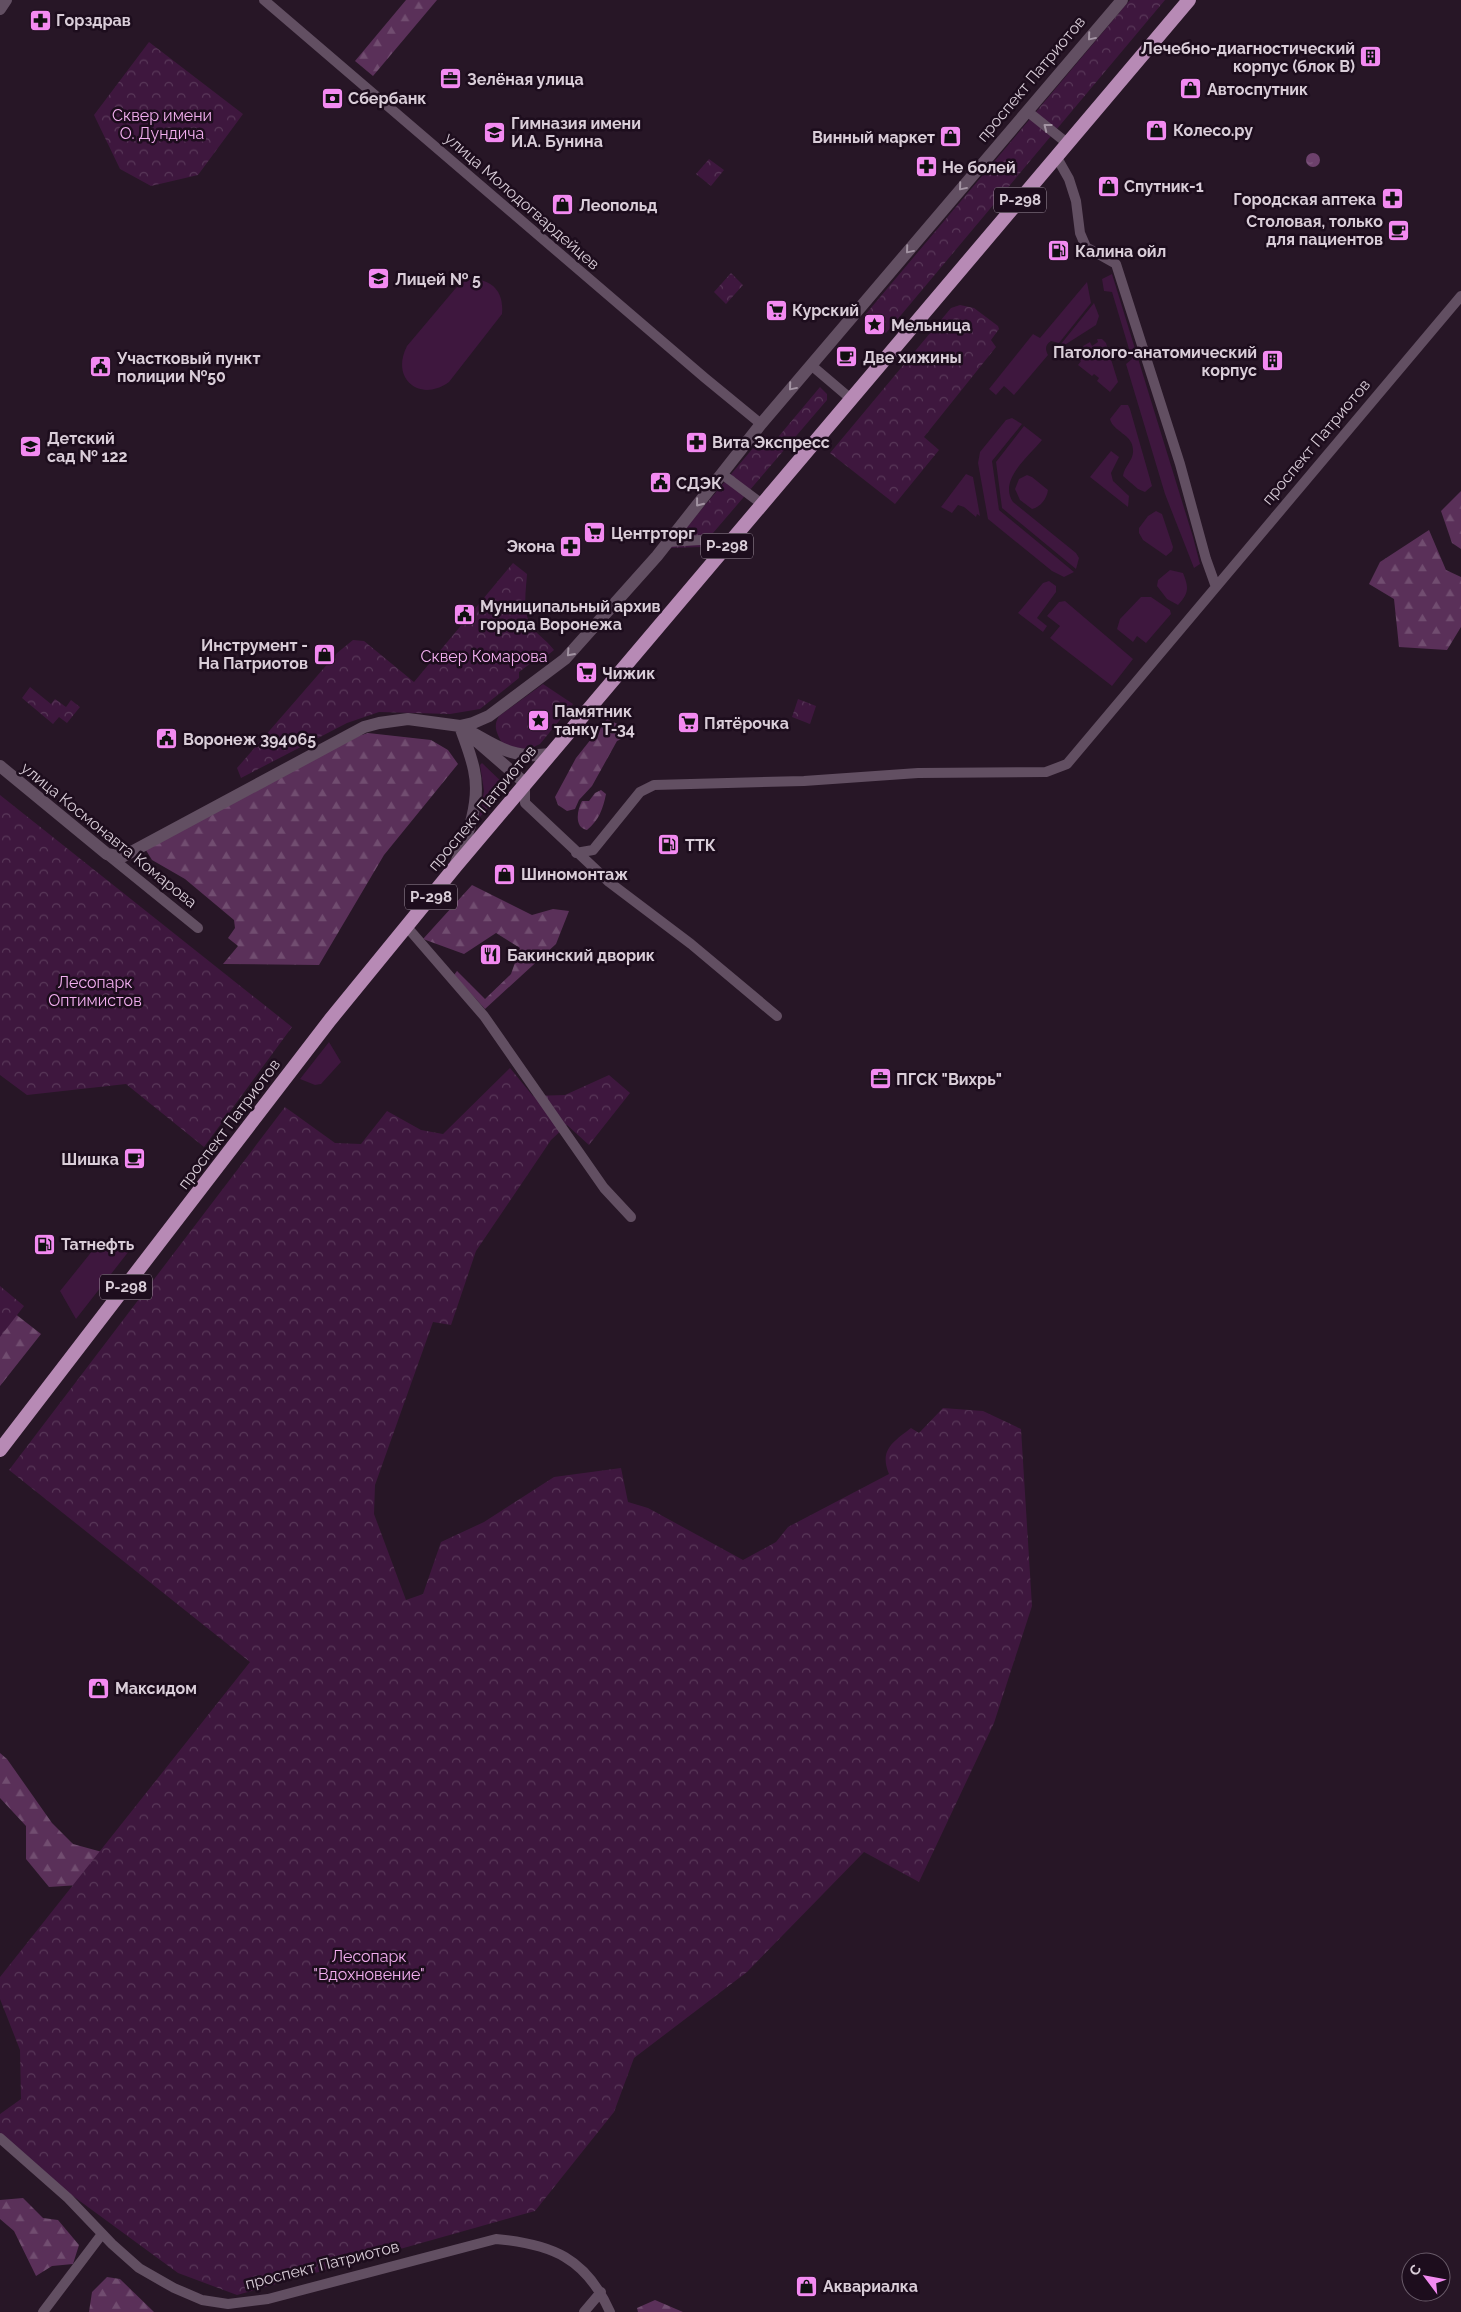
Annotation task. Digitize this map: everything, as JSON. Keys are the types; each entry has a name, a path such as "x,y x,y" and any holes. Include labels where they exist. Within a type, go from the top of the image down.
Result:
{"highway":[{"name":"проспект Патриотов","path":"0,1450 330,1020 455,867 1188,0"}],"street":[{"path":"0,9 6,0"},
{"name":"улица Молодогвардейцев","path":"264,0 761,424"},
{"name":"проспект Патриотов","path":"107,854 115,857 129,854 364,727 408,719 460,726 489,716 565,659 668,542 761,424 1122,0"},
{"path":"1027,111 1068,143"},
{"path":"1056,156 1069,179 1076,201 1080,233 1086,247 1116,264 1180,464 1206,559 1216,587"},
{"name":"проспект Патриотов","path":"576,854 593,850 640,792 654,785 804,781 918,773 1046,772 1067,764 1461,296"},
{"path":"811,365 851,399"},
{"path":"722,474 762,504"},
{"path":"668,542 734,538"},
{"path":"460,726 512,754 526,756 550,754"},
{"path":"455,867 472,820 476,787 460,726"},
{"path":"460,726 525,783 525,803 576,854 609,882 691,944 777,1016"},
{"name":"улица Космонавта Комарова","path":"0,766 198,928"},
{"path":"407,928 484,1016 604,1188 631,1217"},
{"name":"проспект Патриотов","path":"0,2138 61,2192 139,2268 174,2288 202,2300 228,2304 268,2299 496,2239 521,2241 564,2254 601,2292 610,2312"},
{"path":"43,2312 102,2234"},
{"path":"584,2312 601,2292"}],"green space":[{"path":"406,0 437,0 373,76 355,61"},
{"path":"1130,0 1165,0 886,333 865,315"},
{"name":"Сквер имени О. Дундича","path":"149,42 243,114 198,175 151,186 120,169 94,115"},
{"path":"709,159 724,170 711,186 696,174"},
{"path":"731,273 743,285 726,304 714,292"},
{"path":"1112,274 1193,537 1200,564 1194,568 1165,494 1126,364 1132,359 1112,292 1104,291 1102,279"},
{"path":"474,279 488,282 497,290 500,295 502,314 449,382 438,388 418,389 405,377 402,368 407,346 455,289 464,281"},
{"path":"1087,282 1091,303 1059,343 1051,341 1048,344 1046,349 1048,355 1014,395 1004,386 996,395 989,389 1033,334 1040,338"},
{"path":"1094,303 1099,316 1096,325 1063,346 1061,344"},
{"path":"960,305 974,308 998,326 999,329 991,340 996,347 924,437 939,450 895,504 830,453 951,308"},
{"path":"1097,339 1102,339 1106,343 1118,382 1110,392 1097,381 1099,378 1094,374 1092,376 1078,365 1081,361 1071,353 1077,350 1079,353 1085,350 1083,346 1090,342 1092,346 1098,342"},
{"path":"820,387 827,394 827,400 701,547 669,548 764,435 774,442"},
{"path":"1121,405 1128,405 1130,409 1152,486 1145,492 1138,489 1123,476 1133,454 1132,445 1130,440 1115,427 1110,419"},
{"path":"1012,418 1022,424 992,461 999,510 1074,572 1064,577 1052,571 988,519 978,463 980,452 1006,420"},
{"path":"1024,426 1042,440 1023,461 1012,477 1009,485 1009,494 1013,502 1076,553 1079,558 1076,569 1002,508 996,462"},
{"path":"1111,451 1119,457 1111,473 1113,481 1129,496 1128,507 1090,477"},
{"path":"966,474 973,477 980,516 977,514 976,517 964,507 958,505 952,513 941,507"},
{"path":"1027,475 1048,490 1043,502 1032,509 1020,500 1015,489 1019,479"},
{"path":"1461,491 1461,549 1452,543 1441,511"},
{"path":"1156,511 1162,514 1173,547 1172,551 1166,556 1143,540 1139,533 1139,528 1148,516"},
{"path":"1429,530 1446,570 1461,577 1461,627 1447,650 1399,647 1394,599 1369,584 1380,562"},
{"name":"Сквер Комарова","path":"513,563 527,574 525,604 528,619 535,631 554,650 548,655 539,657 519,672 519,678 480,709 450,714 379,712 347,723 241,778 237,768 337,653 353,640 364,641 414,682"},
{"path":"1170,570 1183,573 1186,583 1186,594 1178,605 1167,599 1157,586 1158,580"},
{"path":"1049,581 1056,586 1056,592 1037,618 1047,626 1043,632 1018,613 1043,583"},
{"path":"1141,597 1151,597 1170,610 1171,614 1146,643 1137,636 1133,642 1117,629 1120,619"},
{"path":"1065,601 1133,659 1112,686 1050,638 1060,626 1047,616 1059,602"},
{"path":"543,684 573,704 540,744 521,753 503,745 496,727 499,716"},
{"path":"30,687 51,704 55,699 66,707 71,700 80,707 67,723 59,717 53,724 22,698"},
{"path":"798,699 816,706 810,724 792,717"},
{"path":"607,719 630,730 628,736 617,741 592,786 579,800 575,809 567,811 558,805 555,797 576,758"},
{"path":"368,733 431,740 448,750 458,764 384,855 319,965 223,964 238,946 228,938 235,928 234,920 185,879 152,860 144,847 342,741"},
{"path":"482,763 507,787 479,818 484,791 480,765"},
{"path":"601,790 606,794 600,814 587,830 583,829 578,822 582,801 589,801 595,793"},
{"name":"Лесопарк Оптимистов","path":"0,795 292,1027 204,1147 126,1084 27,1095 0,1075"},
{"path":"472,885 532,915 553,909 569,911 556,944 485,1009 454,975 457,971 485,999 511,974 520,948 496,933 464,954 423,939"},
{"path":"329,1042 341,1062 321,1084 315,1085 300,1079"},
{"name":"Лесопарк \"Вдохновение\"","path":"510,1068 533,1096 565,1095 609,1075 630,1093 589,1145 567,1125 551,1140 476,1251 451,1325 433,1322 375,1485 374,1514 406,1600 423,1594 441,1542 484,1522 554,1477 621,1468 628,1502 648,1508 743,1560 776,1542 788,1527 889,1474 886,1459 893,1442 911,1428 919,1433 943,1408 983,1411 1021,1429 1032,1606 994,1723 919,1882 864,1852 747,1972 634,2058 614,2112 535,2211 237,2295 178,2273 62,2188 0,2133 0,2114 21,2099 20,2050 0,1999 0,1977 250,1662 9,1470 285,1107 335,1143 361,1144 387,1111 421,1130 443,1134"},
{"path":"93,1250 129,1251 76,1319 60,1291"},
{"path":"0,1286 24,1306 0,1337"},
{"path":"0,1302 41,1334 0,1386"},
{"path":"0,1753 7,1759 52,1823 73,1844 102,1852 124,1882 49,1887 26,1859 26,1826 0,1798"},
{"path":"23,2198 43,2218 58,2220 79,2245 73,2264 52,2266 36,2276 14,2231 0,2219 0,2200"},
{"path":"107,2277 120,2279 154,2312 89,2312 92,2292"},
{"path":"655,2300 683,2312 638,2312 637,2308"}],"water":[{"path":"1310,153 1316,153 1320,160 1316,167 1310,167 1306,163 1306,157"}],"place":[{"name":"Горздрав","path":"40,20"},
{"name":"Лечебно-диагностический корпус (блок В)","path":"1371,57"},
{"name":"Зелёная улица","path":"451,79"},
{"name":"Автоспутник","path":"1191,89"},
{"name":"Сбербанк","path":"332,98"},
{"name":"Колесо.ру","path":"1157,130"},
{"name":"Гимназия имени И.А. Бунина","path":"495,132"},
{"name":"Винный маркет","path":"951,137"},
{"name":"Не болей","path":"926,167"},
{"name":"Спутник-1","path":"1108,186"},
{"name":"Городская аптека","path":"1392,199"},
{"name":"Леопольд","path":"563,205"},
{"name":"Столовая, только для пациентов","path":"1399,230"},
{"name":"Калина ойл","path":"1059,251"},
{"name":"Лицей № 5","path":"379,279"},
{"name":"Курский","path":"776,310"},
{"name":"Мельница","path":"875,325"},
{"name":"Две хижины","path":"847,357"},
{"name":"Патолого-анатомический корпус","path":"1273,361"},
{"name":"Участковый пункт полиции №50","path":"101,367"},
{"name":"Вита Экспресс","path":"696,442"},
{"name":"Детский сад № 122","path":"31,447"},
{"name":"СДЭК","path":"660,483"},
{"name":"Центрторг","path":"595,533"},
{"name":"Экона","path":"571,546"},
{"name":"Муниципальный архив города Воронежа","path":"464,615"},
{"name":"Инструмент - На Патриотов","path":"324,654"},
{"name":"Чижик","path":"586,673"},
{"name":"Памятник танку Т-34","path":"538,720"},
{"name":"Пятёрочка","path":"688,723"},
{"name":"Воронеж 394065","path":"167,739"},
{"name":"ТТК","path":"669,845"},
{"name":"Шиномонтаж","path":"505,874"},
{"name":"Бакинский дворик","path":"491,955"},
{"name":"ПГСК \"Вихрь\"","path":"880,1079"},
{"name":"Шишка","path":"135,1159"},
{"name":"Татнефть","path":"45,1244"},
{"name":"Максидом","path":"99,1688"},
{"name":"Аквариалка","path":"807,2286"}]}
